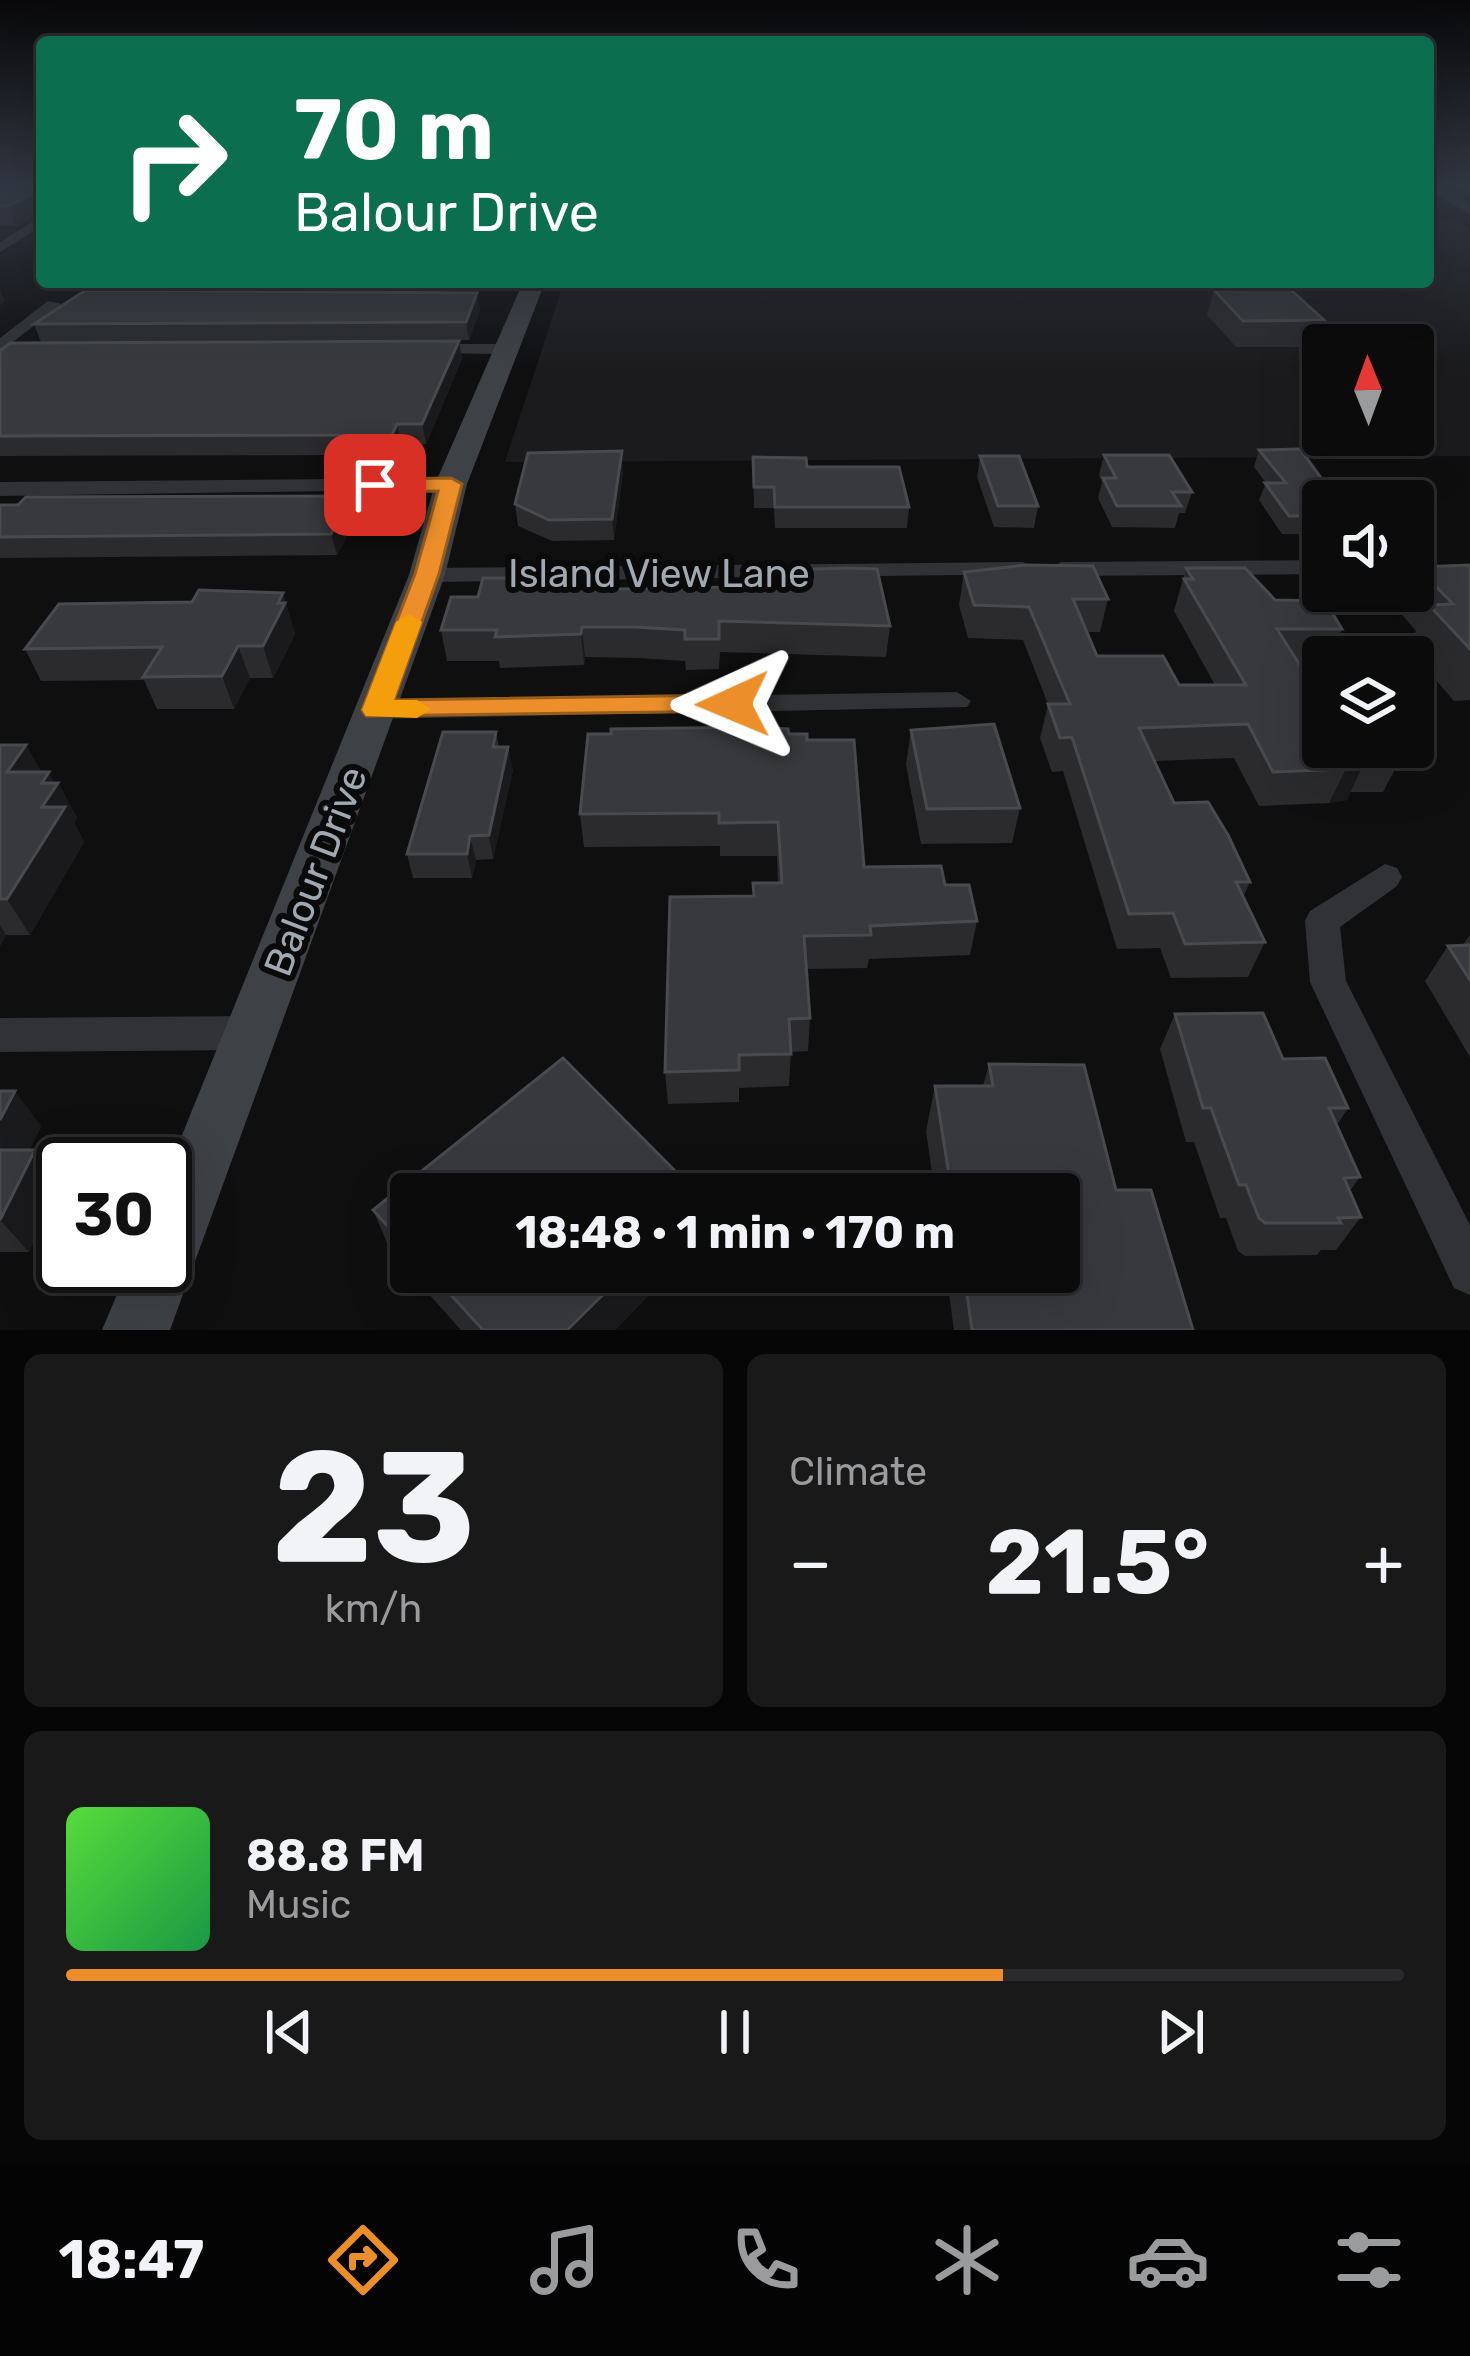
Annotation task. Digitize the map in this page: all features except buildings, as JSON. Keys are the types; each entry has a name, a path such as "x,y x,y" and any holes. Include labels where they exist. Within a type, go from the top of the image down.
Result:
{"street":[{"name":"Balour Drive","path":"192,1188 427,574 451,484 531,288"},
{"path":"0,349 54,304"},
{"path":"0,349 23,352"},
{"path":"412,349 503,349"},
{"path":"0,489 451,484"},
{"name":"Island View Lane","path":"427,574 1302,567"},
{"path":"376,710 957,701"},
{"path":"1384,878 1322,921 1328,982 1470,1272"},
{"path":"0,1035 253,1033"},
{"path":"136,1330 150,1293"}],"shaded area":[{"path":"1434,246 1470,246 1470,456 505,462 562,288 1434,288"}],"slow traffic":[{"path":"409,622 376,710 417,709"}],"route":[{"path":"375,485 451,484 427,574 376,710 733,704"}]}
